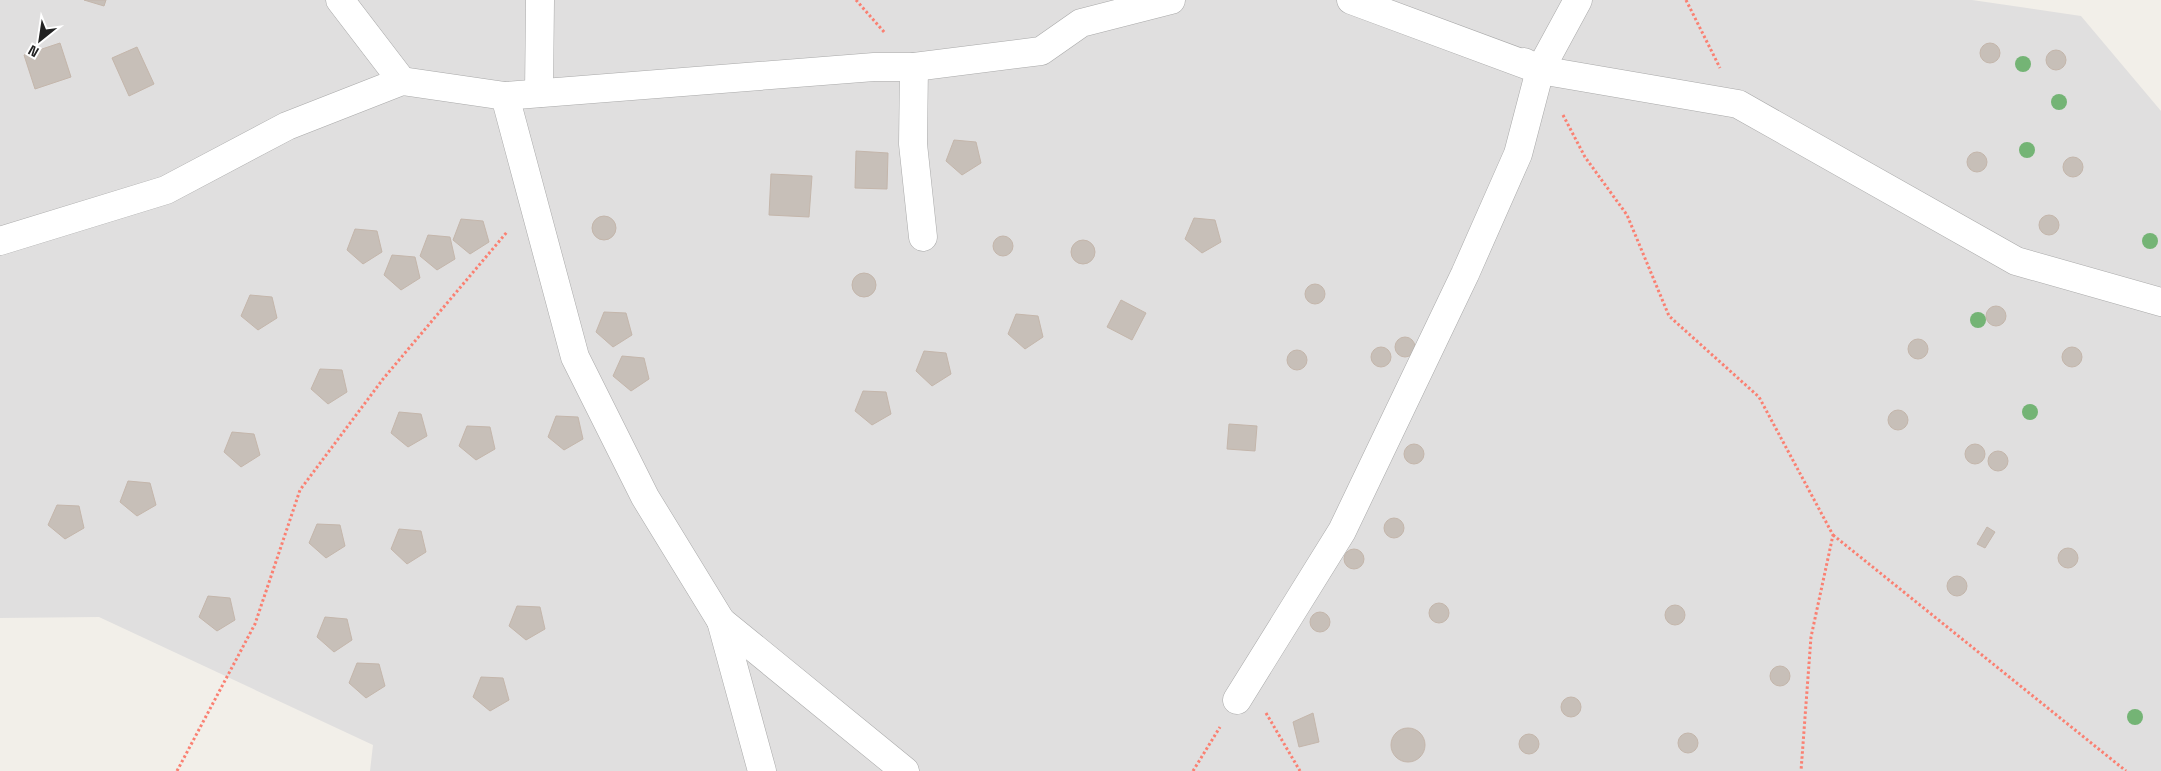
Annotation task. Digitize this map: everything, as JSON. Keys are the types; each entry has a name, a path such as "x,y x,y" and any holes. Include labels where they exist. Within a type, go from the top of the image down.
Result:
{"street":[{"path":"340,0 402,81"},
{"path":"539,93 540,0"},
{"path":"0,241 166,190 287,126 402,81 505,96 874,67 914,67 1041,51 1080,23 1171,0"},
{"path":"1351,0 1540,70 1738,104 2016,260 2161,302"},
{"path":"1401,0 1540,70"},
{"path":"1237,700 1342,531 1456,292 1518,154 1540,70 1578,0"},
{"path":"914,67 913,144 923,237"},
{"path":"505,96 575,357 645,497 721,620 762,771"},
{"path":"721,620 905,771"}],"path":[{"path":"1686,0 1738,104"},
{"path":"1562,113 1585,157 1627,215 1669,316 1759,398 1833,536 2126,771"},
{"path":"177,771 255,624 300,490 383,379 533,201"},
{"path":"1801,771 1811,636 1833,536"}],"shaded area":[{"path":"0,0 1972,0 2081,16 2161,111 2161,771 370,771 373,745 99,617 0,618"}],"building":[{"path":"84,0 106,0 104,6"},
{"path":"60,43 71,77 35,89 24,55"},
{"path":"1986,43 1994,43 2000,49 2000,57 1994,63 1986,63 1980,57 1980,49"},
{"path":"137,47 154,84 129,96 112,58"},
{"path":"2052,50 2060,50 2066,56 2066,64 2060,70 2052,70 2046,64 2046,56"},
{"path":"954,140 976,142 981,163 962,175 946,161"},
{"path":"856,151 888,153 887,189 855,188"},
{"path":"1973,152 1981,152 1987,158 1987,166 1981,172 1973,172 1967,166 1967,158"},
{"path":"2069,157 2077,157 2083,163 2083,171 2077,177 2069,177 2063,171 2063,163"},
{"path":"771,174 812,176 809,217 769,215"},
{"path":"2049,215 2056,218 2059,225 2056,232 2049,235 2042,232 2039,225 2042,218"},
{"path":"604,216 612,220 616,228 612,236 604,240 596,236 592,228 596,220"},
{"path":"1194,218 1215,220 1221,242 1202,253 1185,239"},
{"path":"461,219 483,221 489,242 470,254 453,240"},
{"path":"355,229 377,231 382,252 363,264 347,250"},
{"path":"428,235 450,237 455,259 437,270 420,256"},
{"path":"999,236 1007,236 1013,242 1013,250 1007,256 999,256 993,250 993,242"},
{"path":"1083,240 1088,241 1094,247 1094,257 1088,263 1083,264 1078,263 1072,257 1071,252 1072,247 1078,241"},
{"path":"392,255 415,257 420,278 401,290 384,275"},
{"path":"864,273 872,277 876,285 872,293 864,297 856,293 852,285 856,277"},
{"path":"1311,284 1319,284 1325,290 1325,298 1319,304 1311,304 1305,298 1305,290"},
{"path":"250,295 272,297 277,318 258,330 241,316"},
{"path":"1121,300 1146,313 1132,340 1107,327"},
{"path":"1992,306 2000,306 2006,312 2006,320 2000,326 1992,326 1986,320 1986,312"},
{"path":"604,312 626,313 632,335 613,347 596,332"},
{"path":"1016,314 1038,316 1043,337 1025,349 1008,334"},
{"path":"1401,337 1409,337 1415,343 1415,351 1409,357 1401,357 1395,351 1395,343"},
{"path":"1914,339 1922,339 1928,345 1928,353 1922,359 1914,359 1908,353 1908,345"},
{"path":"1377,347 1385,347 1391,353 1391,361 1385,367 1377,367 1371,361 1371,353"},
{"path":"2072,347 2079,350 2082,357 2079,364 2072,367 2065,364 2062,357 2065,350"},
{"path":"1293,350 1301,350 1307,356 1307,364 1301,370 1293,370 1287,364 1287,356"},
{"path":"924,351 946,353 951,374 932,386 916,371"},
{"path":"622,356 644,358 649,379 631,391 613,376"},
{"path":"320,369 342,370 347,392 328,404 311,389"},
{"path":"863,391 886,392 891,414 872,425 855,411"},
{"path":"1894,410 1902,410 1908,416 1908,424 1902,430 1894,430 1888,424 1888,416"},
{"path":"399,412 421,414 427,436 408,447 391,433"},
{"path":"556,416 578,417 583,439 564,450 548,437"},
{"path":"1229,424 1257,426 1255,451 1227,449"},
{"path":"467,426 490,427 495,449 476,460 459,446"},
{"path":"232,432 254,434 260,455 241,467 224,452"},
{"path":"1410,444 1418,444 1424,450 1424,458 1418,464 1410,464 1404,458 1404,450"},
{"path":"1971,444 1979,444 1985,450 1985,458 1979,464 1971,464 1965,458 1965,450"},
{"path":"1994,451 2002,451 2008,457 2008,465 2002,471 1994,471 1988,465 1988,457"},
{"path":"128,481 150,483 156,505 137,516 120,502"},
{"path":"57,505 79,506 84,528 65,539 48,525"},
{"path":"1390,518 1398,518 1404,524 1404,532 1398,538 1390,538 1384,532 1384,524"},
{"path":"317,524 340,525 345,546 326,558 309,543"},
{"path":"1987,527 1995,532 1985,548 1977,544"},
{"path":"399,529 421,531 426,552 407,564 391,549"},
{"path":"2064,548 2072,548 2078,554 2078,562 2072,568 2064,568 2058,562 2058,554"},
{"path":"1350,549 1358,549 1364,555 1364,563 1358,569 1350,569 1344,563 1344,555"},
{"path":"1953,576 1961,576 1967,582 1967,590 1961,596 1953,596 1947,590 1947,582"},
{"path":"208,596 230,598 235,620 217,631 199,617"},
{"path":"1435,603 1443,603 1449,609 1449,617 1443,623 1435,623 1429,617 1429,609"},
{"path":"1671,605 1679,605 1685,611 1685,619 1679,625 1671,625 1665,619 1665,611"},
{"path":"517,606 540,607 545,629 526,640 509,626"},
{"path":"1316,612 1324,612 1330,618 1330,626 1324,632 1316,632 1310,626 1310,618"},
{"path":"325,617 347,619 352,640 334,652 317,637"},
{"path":"357,663 379,664 385,686 366,698 349,683"},
{"path":"1776,666 1784,666 1790,672 1790,680 1784,686 1776,686 1770,680 1770,672"},
{"path":"481,677 503,678 509,700 490,711 473,697"},
{"path":"1571,697 1578,700 1581,707 1578,714 1571,717 1564,714 1561,707 1564,700"},
{"path":"1313,713 1319,742 1299,747 1293,722"},
{"path":"1408,728 1415,729 1420,733 1424,738 1424,752 1420,757 1415,761 1408,762 1401,761 1396,757 1392,752 1391,745 1392,738 1396,733 1401,729"},
{"path":"1684,733 1692,733 1698,739 1698,747 1692,753 1684,753 1678,747 1678,739"},
{"path":"1525,734 1533,734 1539,740 1539,748 1533,754 1525,754 1519,748 1519,740"}]}
